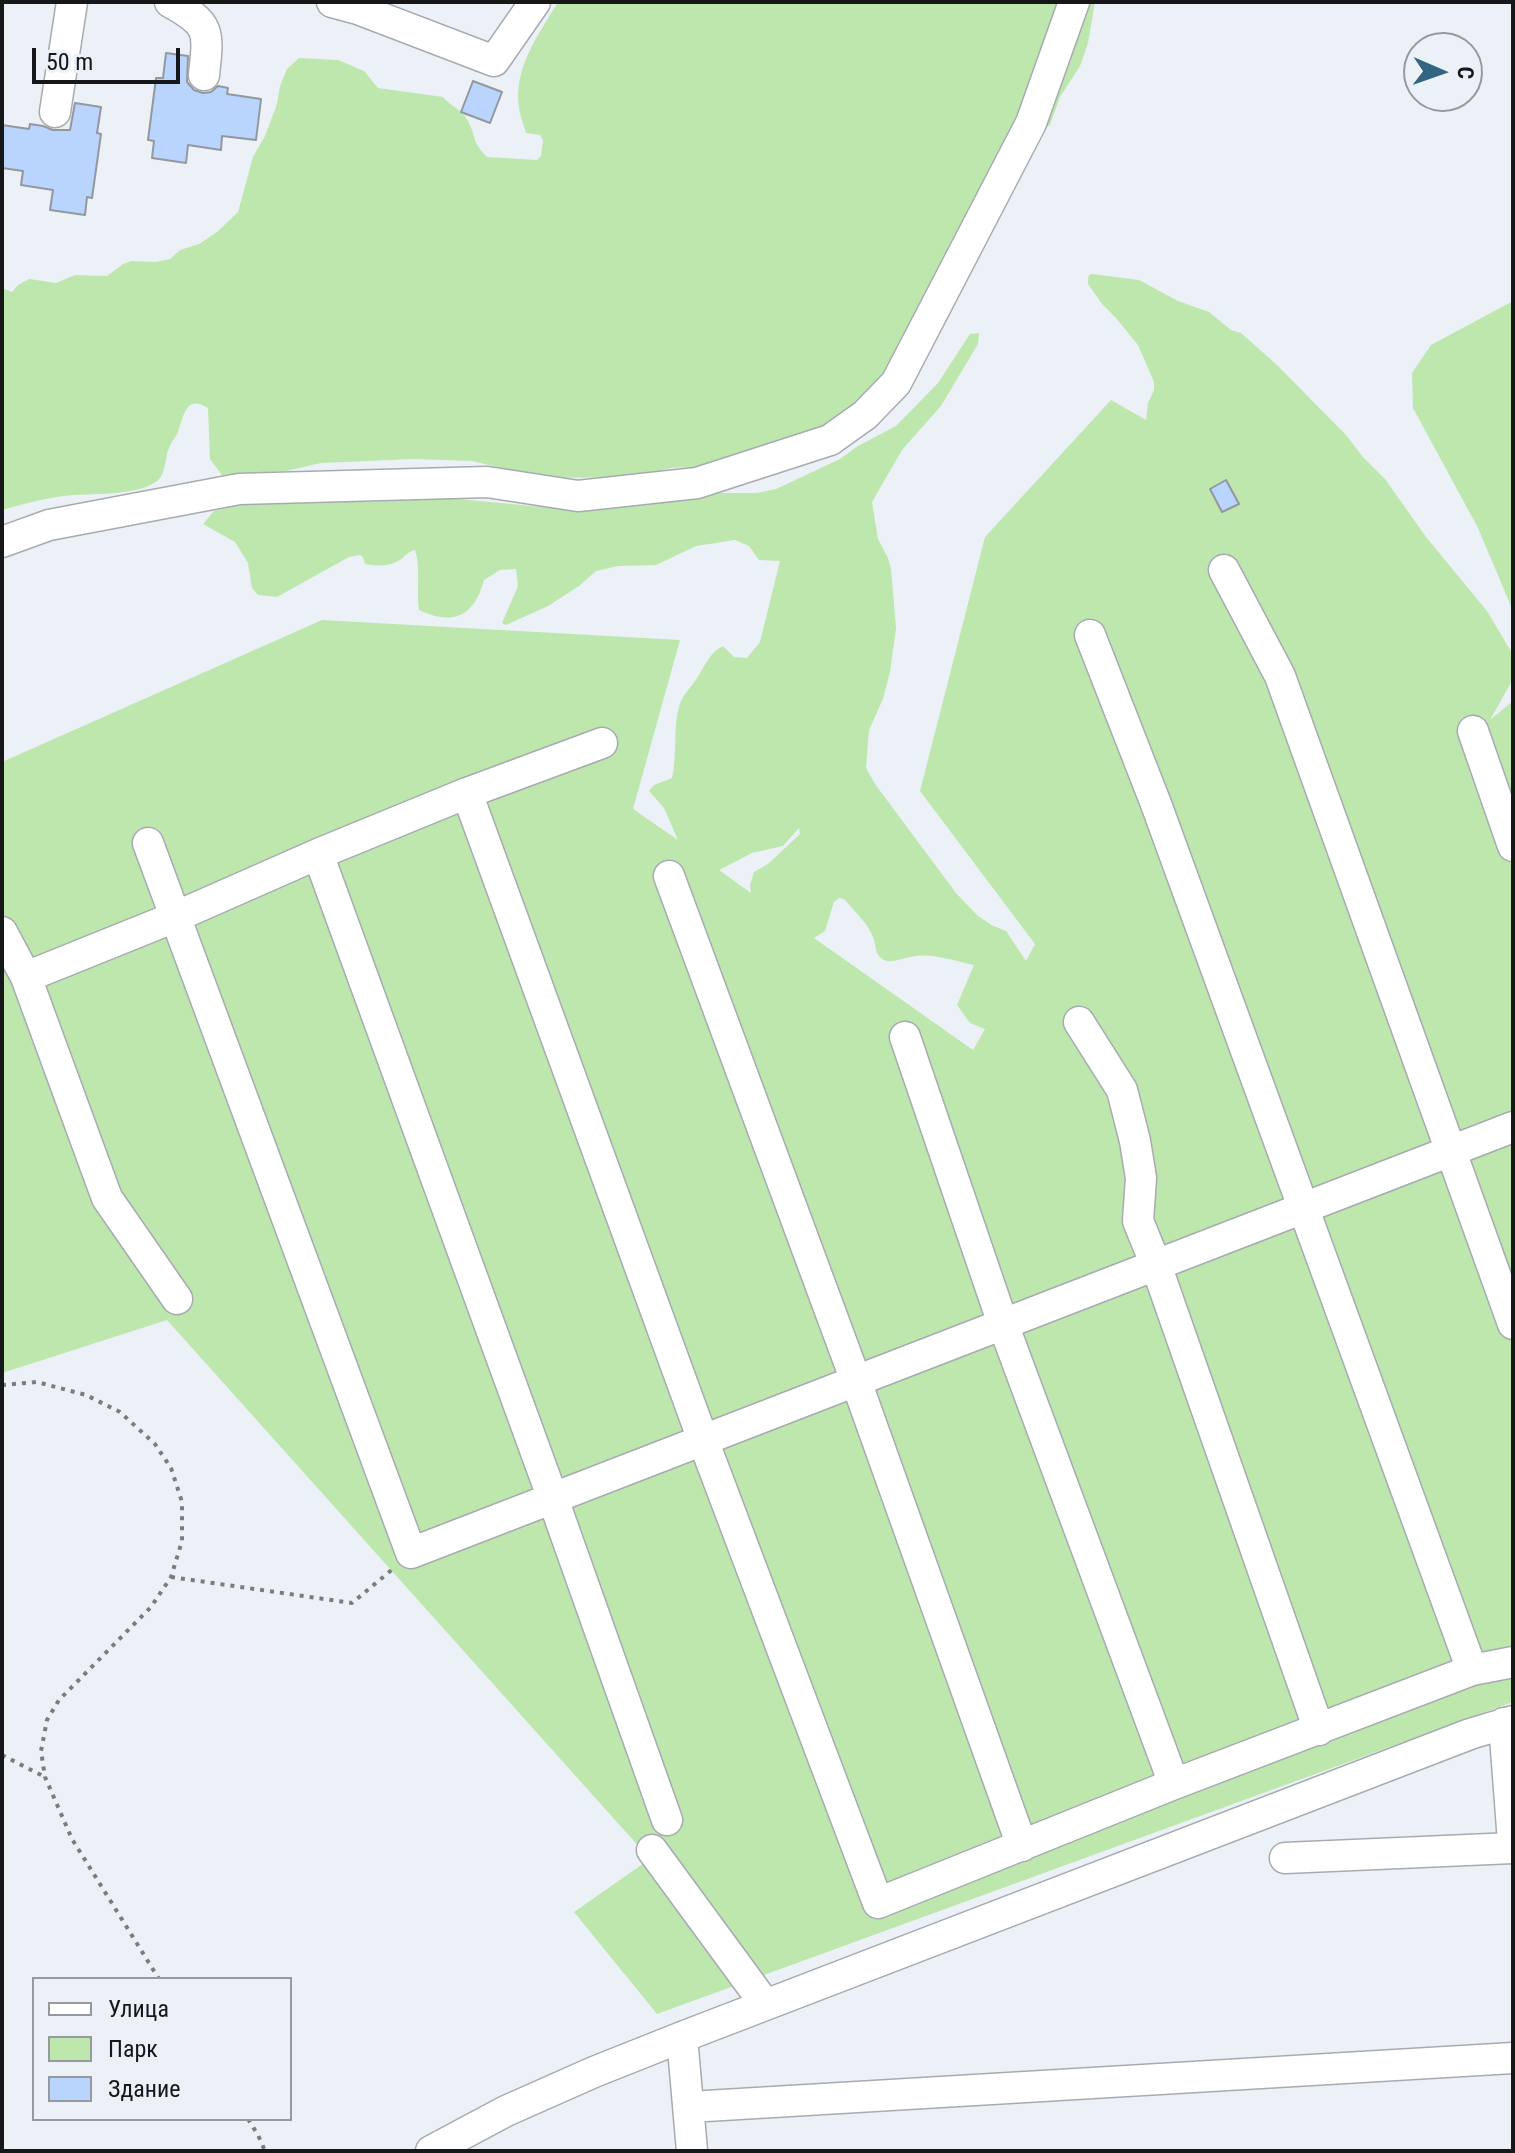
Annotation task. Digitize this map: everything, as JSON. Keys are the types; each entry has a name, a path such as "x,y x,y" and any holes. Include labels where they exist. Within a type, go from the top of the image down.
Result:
{"street":[{"path":"55,112 72,2"},
{"path":"170,2 195,16 202,25 207,50 204,75"},
{"path":"351,4 494,61 535,2"},
{"path":"2,542 49,525 239,489 487,482 578,496 697,483 830,440 865,415 896,383 1031,123 1074,2"},
{"path":"1224,570 1280,676 1513,1324"},
{"path":"1090,635 1162,819 1472,1670"},
{"path":"1473,731 1513,846"},
{"path":"26,977 467,793 602,743"},
{"path":"467,793 703,1440 878,1903 1174,1784 1472,1670 1513,1662"},
{"path":"148,843 411,1553 1513,1127"},
{"path":"318,854 667,1820"},
{"path":"669,876 856,1381 1022,1846"},
{"path":"2,932 26,977 107,1198 177,1299"},
{"path":"1079,1022 1122,1090 1141,1178 1138,1221 1319,1730"},
{"path":"905,1037 1003,1324 1174,1784"},
{"path":"431,2151 506,2111 594,2072 1508,1722 1513,1845 1285,1858"},
{"path":"652,1850 765,2004"},
{"path":"682,2037 692,2151"},
{"path":"689,2107 1513,2058"}],"path":[{"path":"2,1385 37,1382 86,1395 120,1412 155,1444 171,1468 182,1502 182,1541 171,1577 151,1607 59,1700 47,1720 41,1751 45,1777 72,1839 158,1977"},
{"path":"171,1577 352,1603 411,1553"},
{"path":"2,1755 45,1777"},
{"path":"249,2121 265,2151"}],"green space":[{"path":"558,2 1095,2 1088,43 1080,66 1060,97 1050,125 1032,137 933,323 859,402 799,443 707,466 671,468 636,477 544,478 472,461 414,459 321,463 286,471 222,475 210,459 208,408 195,403 184,413 169,448 162,475 152,484 127,491 57,497 2,510 2,288 12,292 29,279 56,283 75,275 107,276 131,261 170,259 180,250 199,244 217,232 238,212 253,157 265,136 280,86 287,69 299,58 338,60 364,71 378,88 443,97 466,117 476,143 487,157 537,160 541,156 543,140 540,135 526,133 518,93 529,52"},
{"path":"1089,275 1139,280 1178,301 1209,312 1231,330 1241,333 1277,365 1385,479 1426,537 1487,611 1512,653 1512,681 1490,720 1513,701 1513,1702 657,2014 574,1912 650,1859 167,1320 2,1373 2,762 322,620 680,640 633,809 678,840 664,808 649,791 654,785 672,778 681,701 709,659 723,646 734,657 747,658 760,642 780,561 759,560 749,546 735,540 696,546 656,565 618,566 596,571 548,606 506,625 502,623 518,586 516,569 500,570 484,580 480,593 468,610 452,617 431,615 419,610 415,550 398,561 378,566 365,564 360,555 349,557 277,597 258,595 252,588 248,563 235,542 203,524 214,511 257,497 396,501 427,496 593,509 713,493 757,493 776,489 840,459 896,426 938,383 970,334 979,333 978,344 941,406 902,450 872,502 878,539 891,569 896,628 883,699 869,730 866,768 956,893 977,915 1006,931 1026,961 1035,944 920,791 985,537 1111,400 1146,420 1154,382 1138,345 1088,284","holes":["799,828 800,834 768,864 754,872 751,893 719,870 752,853 783,846","844,899 865,924 872,934 878,954 884,960 926,956 974,965 957,1005 970,1023 985,1029 973,1050 814,938 825,931 834,902"]},
{"path":"1513,301 1513,611 1478,528 1413,408 1412,373 1431,345"}],"building":[{"path":"166,53 188,56 187,82 194,90 211,92 218,86 228,88 227,94 261,99 256,140 222,136 221,150 188,145 186,163 152,158 154,141 148,140 156,78 163,78"},
{"path":"473,81 502,92 490,123 461,112"},
{"path":"75,103 101,107 97,133 101,134 92,198 87,197 85,215 50,210 53,190 21,185 23,171 2,168 2,125 29,129 30,124 53,130 70,130"},
{"path":"1226,480 1239,504 1222,512 1210,489"}]}
